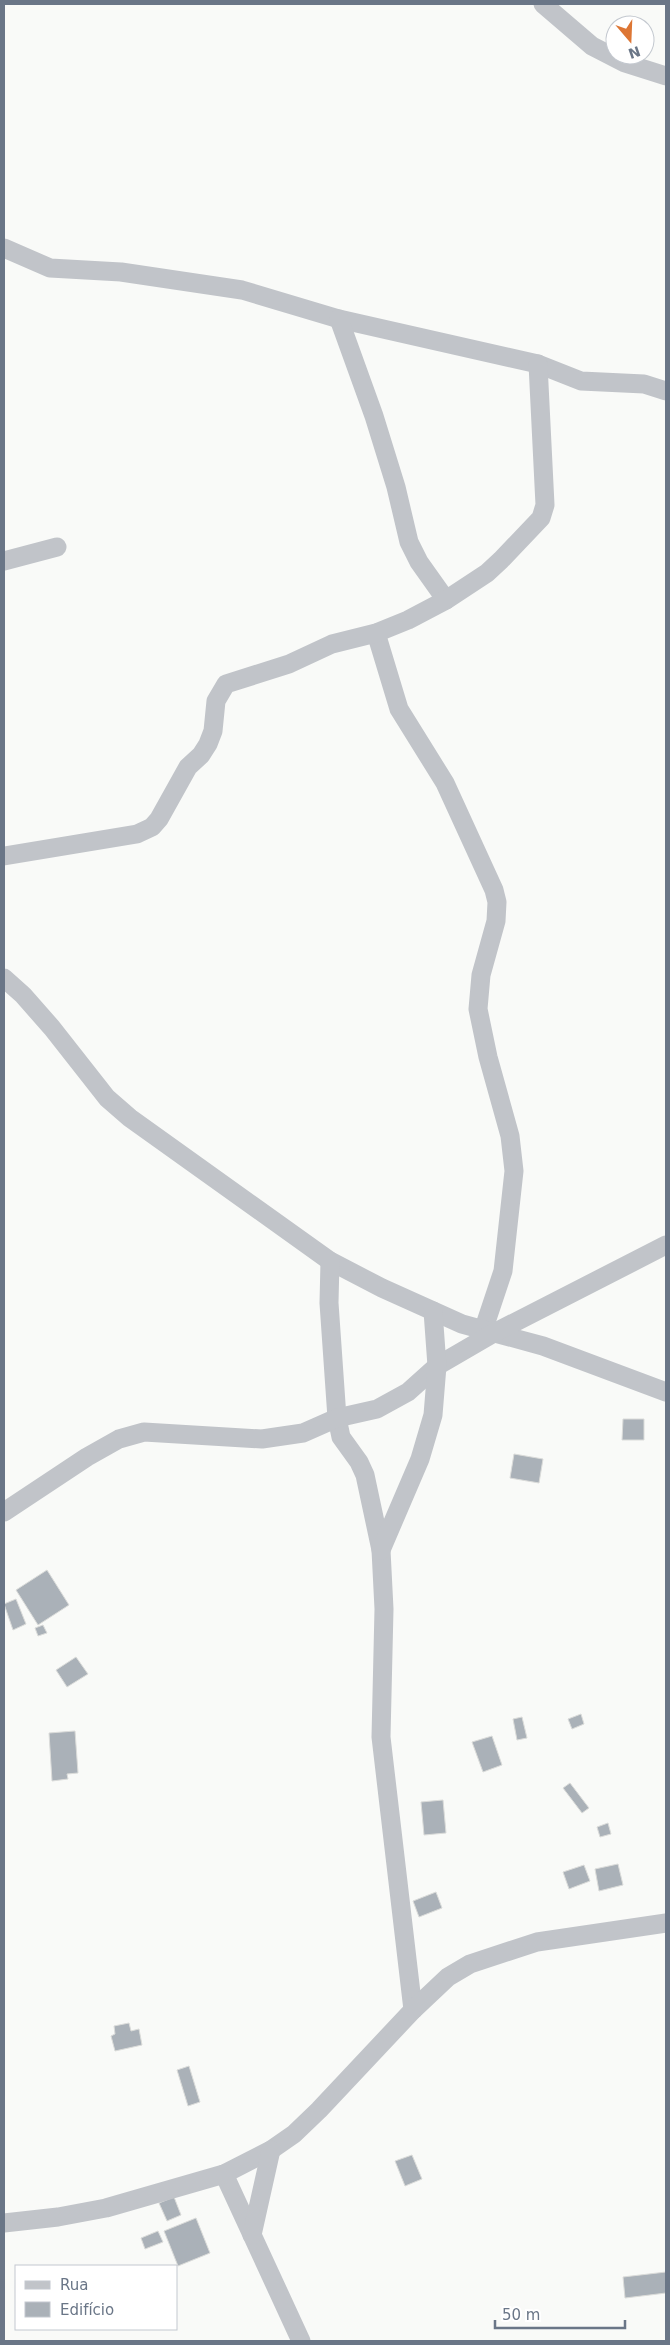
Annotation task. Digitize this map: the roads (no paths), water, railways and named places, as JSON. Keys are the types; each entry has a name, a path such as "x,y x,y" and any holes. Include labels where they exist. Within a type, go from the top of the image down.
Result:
{"street":[{"path":"543,4 592,46 625,63 666,76"},
{"path":"4,248 50,268 120,272 242,290 339,319 538,364 581,381 644,384 666,391"},
{"path":"339,319 374,416 396,487 408,542 419,562 446,600"},
{"path":"4,856 137,834 152,827 160,819 188,766 201,755 208,744 213,732 216,701 226,684 289,664 332,644 376,633 408,620 446,600 487,573 526,536 541,518 545,505 538,364"},
{"path":"4,561 57,547"},
{"path":"376,633 399,708 445,783 494,890 497,902 496,921 481,975 478,1009 488,1057 510,1136 514,1171 504,1271 488,1332"},
{"path":"4,978 23,995 52,1028 106,1098 130,1118 330,1261 432,1311 488,1332 543,1346 666,1392"},
{"path":"4,1512 87,1457 119,1439 136,1434 144,1432 262,1439 303,1433 337,1418 377,1409 408,1392 437,1366 488,1332 666,1245"},
{"path":"330,1261 329,1303 337,1418 341,1437 359,1462 365,1475 381,1550 384,1609 381,1737 413,2010"},
{"path":"381,1550 428,1437 437,1366 432,1311"},
{"path":"4,2223 58,2217 106,2208 224,2174 271,2150 294,2134 413,2010 448,1977 470,1964 501,1952 536,1942 666,1923"},
{"path":"252,2235 271,2150"},
{"path":"224,2174 301,2341"}]}
